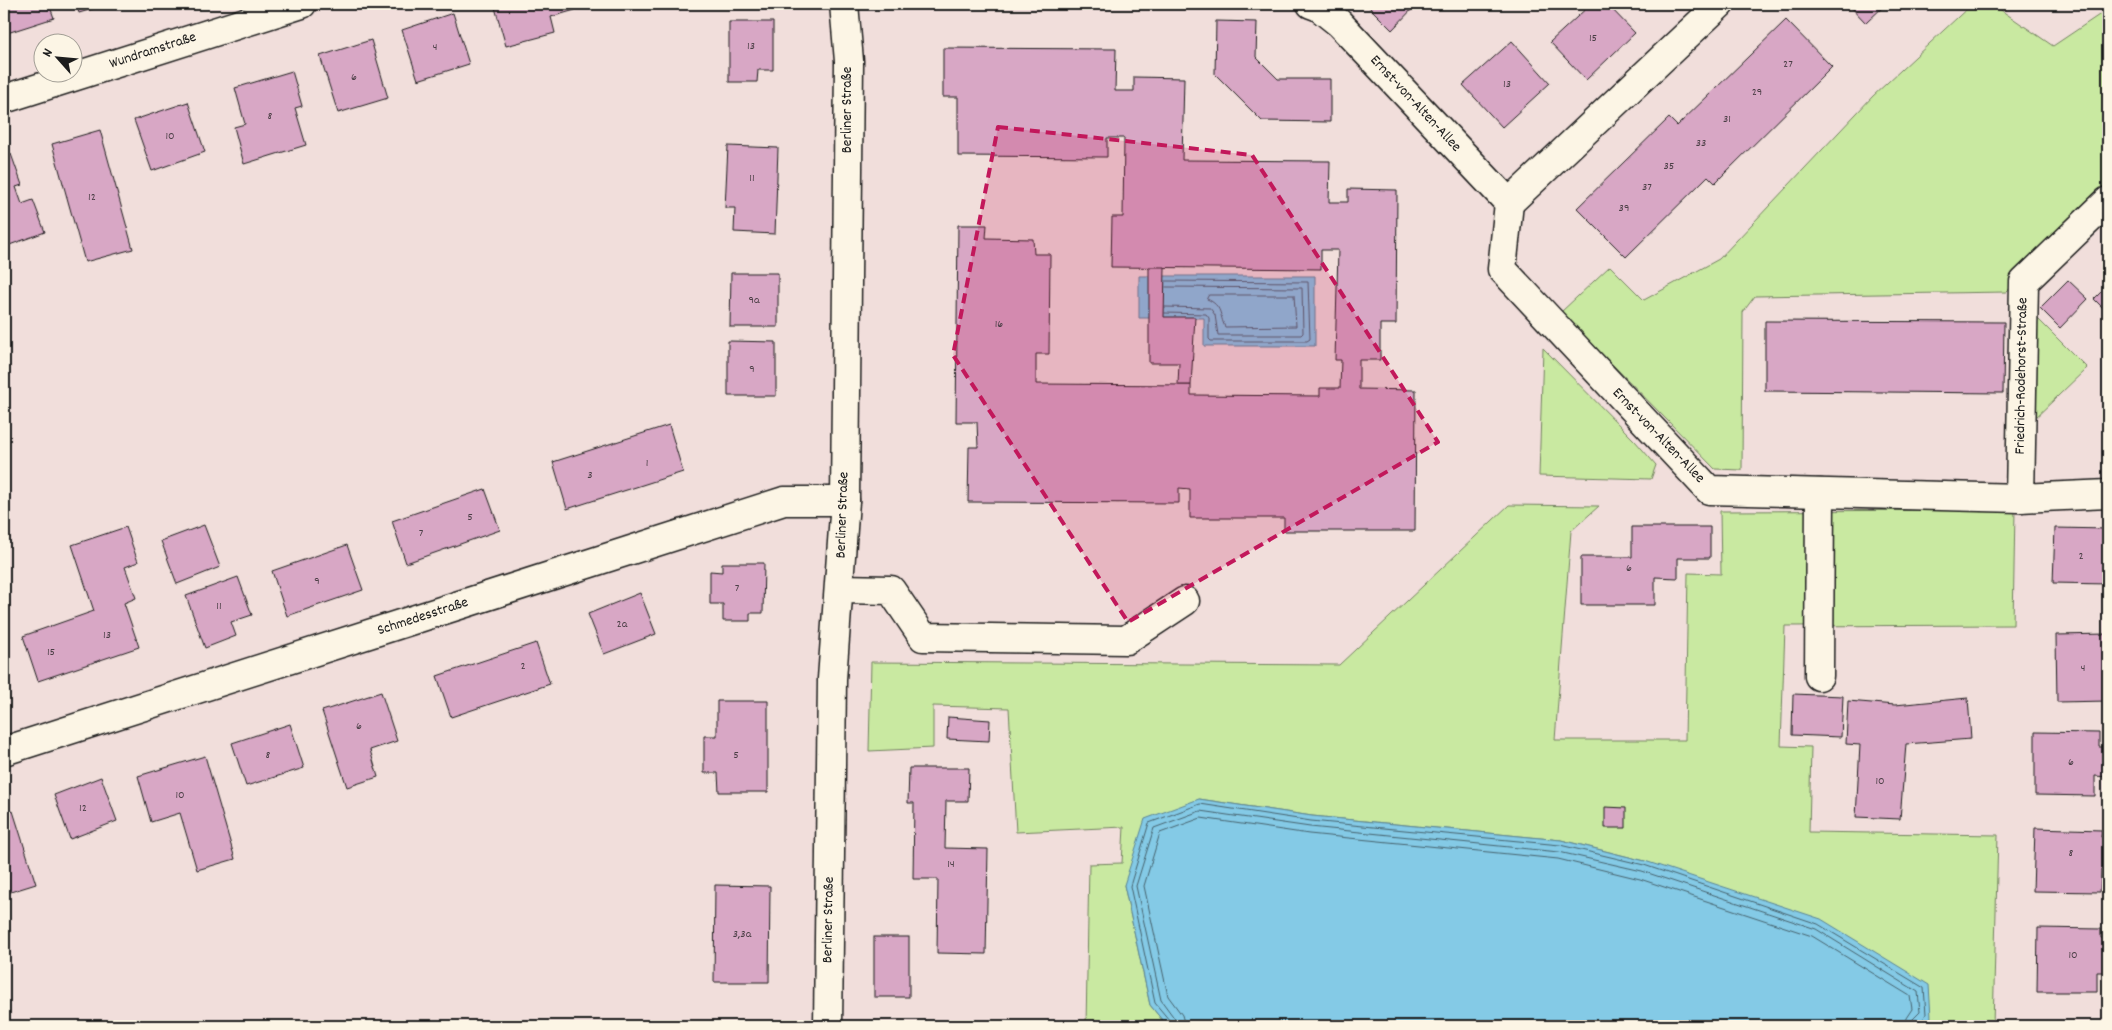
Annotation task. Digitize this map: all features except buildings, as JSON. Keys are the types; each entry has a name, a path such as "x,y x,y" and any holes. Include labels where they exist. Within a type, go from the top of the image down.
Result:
{"street":[{"name":"Wundramstraße","path":"4,99 302,4"},
{"name":"Berliner Straße","path":"828,1026 832,680 845,501 849,61 844,4"},
{"path":"1509,203 1720,4"},
{"name":"Ernst-von-Alten-Allee","path":"1317,5 1339,23 1509,203 1502,269 1708,490 2020,498"},
{"name":"Friedrich-Rodehorst-Straße","path":"2020,498 2024,282 2108,201"},
{"path":"1819,676 1820,493"},
{"path":"2020,498 2108,494"},
{"name":"Schmedesstraße","path":"4,751 784,501 845,501"},
{"path":"840,589 891,590 923,637 1126,640 1185,601"}],"highlighted area":[{"path":"998,127 1252,155 1438,442 1128,622 953,355"}],"green space":[{"path":"1972,4 1992,4 2053,46 2108,9 2108,192 2006,292 1755,296 1743,312 1742,470 1715,469 1561,312 1610,266 1644,300 1719,259 1873,96"},
{"path":"2031,312 2087,368 2030,423"},
{"path":"1543,348 1635,441 1656,465 1651,479 1539,476"},
{"path":"1509,505 1599,506 1571,531 1555,740 1685,740 1688,573 1721,574 1720,511 2015,510 2013,625 1785,626 1781,746 1811,747 1809,832 1998,835 1993,1026 1922,1026 1931,1017 1645,861 1561,840 1312,816 1199,799 1124,885 1150,1005 1167,1026 1086,1026 1089,864 1122,863 1124,827 1016,832 1009,708 933,706 933,748 869,751 871,662 1339,665"}],"water":[{"path":"1139,276 1315,276 1315,346 1204,346 1204,318 1139,318"},
{"path":"1199,799 1312,816 1561,840 1645,861 1821,919 1929,985 1931,1017 1922,1026 1167,1026 1150,1005 1124,885 1145,819"}]}
